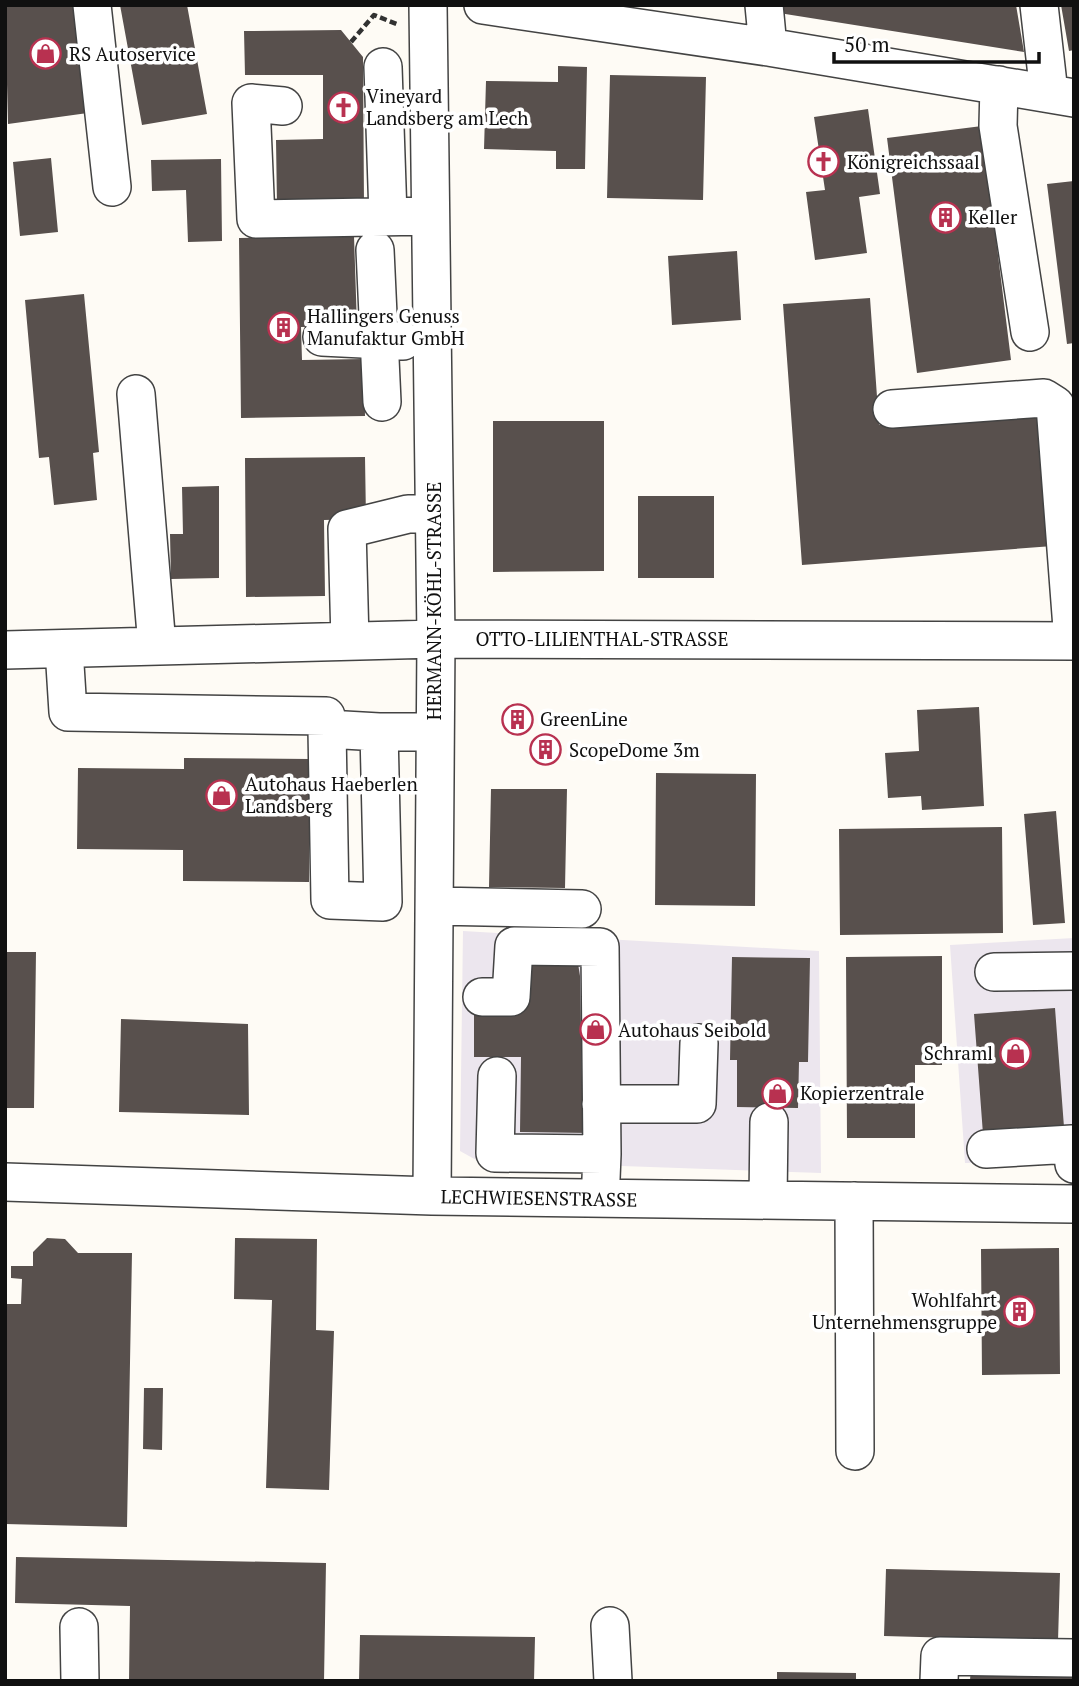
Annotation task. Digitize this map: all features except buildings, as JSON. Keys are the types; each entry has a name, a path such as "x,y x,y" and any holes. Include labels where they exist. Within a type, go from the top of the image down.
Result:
{"street":[{"path":"92,5 112,187"},
{"path":"483,5 675,19 768,47 1061,95 1039,5"},
{"path":"764,5 768,47"},
{"name":"HERMANN-KÖHL-STRASSE","path":"428,21 436,639 432,1196"},
{"path":"383,67 388,216"},
{"path":"999,85 998,126 1030,332"},
{"path":"282,106 251,103 256,219 430,216"},
{"path":"375,250 382,402"},
{"path":"322,337 432,342"},
{"path":"136,394 157,646"},
{"path":"892,409 1044,398 1055,405 1073,641"},
{"path":"350,641 347,528 408,514 434,514"},
{"name":"OTTO-LILIENTHAL-STRASSE","path":"5,650 436,639 1073,641"},
{"path":"64,649 68,712 326,716 330,900 383,902 379,732"},
{"path":"327,729 434,732"},
{"path":"435,906 582,909"},
{"path":"482,997 511,997 514,946 600,947 600,1198"},
{"path":"994,972 1074,971"},
{"path":"601,1104 697,1104 699,1043"},
{"path":"497,1076 495,1153 602,1154"},
{"path":"768,1200 769,1122"},
{"path":"986,1149 1073,1151"},
{"name":"LECHWIESENSTRASSE","path":"5,1182 432,1196 1074,1204"},
{"path":"854,1201 855,1451"},
{"path":"610,1626 612,1681"},
{"path":"79,1627 80,1681"},
{"path":"939,1681 940,1656 1074,1658"}],"path":[{"path":"351,42 374,15 428,21"}],"shaded area":[{"name":"Autohaus Seibold","path":"463,931 819,951 821,1173 478,1161 460,1151"},
{"name":"Schraml","path":"1074,938 1074,1161 965,1163 950,945"}],"place":[{"name":"RS Autoservice","path":"46,54"},
{"name":"Vineyard Landsberg am Lech","path":"343,107"},
{"name":"Königreichssaal","path":"824,162"},
{"name":"Keller","path":"945,217"},
{"name":"Hallingers Genuss Manufaktur GmbH","path":"284,327"},
{"name":"GreenLine","path":"517,719"},
{"name":"ScopeDome 3m","path":"546,750"},
{"name":"Autohaus Haeberlen Landsberg","path":"222,795"},
{"name":"Autohaus Seibold","path":"595,1030"},
{"name":"Schraml","path":"1016,1053"},
{"name":"Kopierzentrale","path":"777,1093"},
{"name":"Wohlfahrt Unternehmensgruppe","path":"1020,1311"}]}
